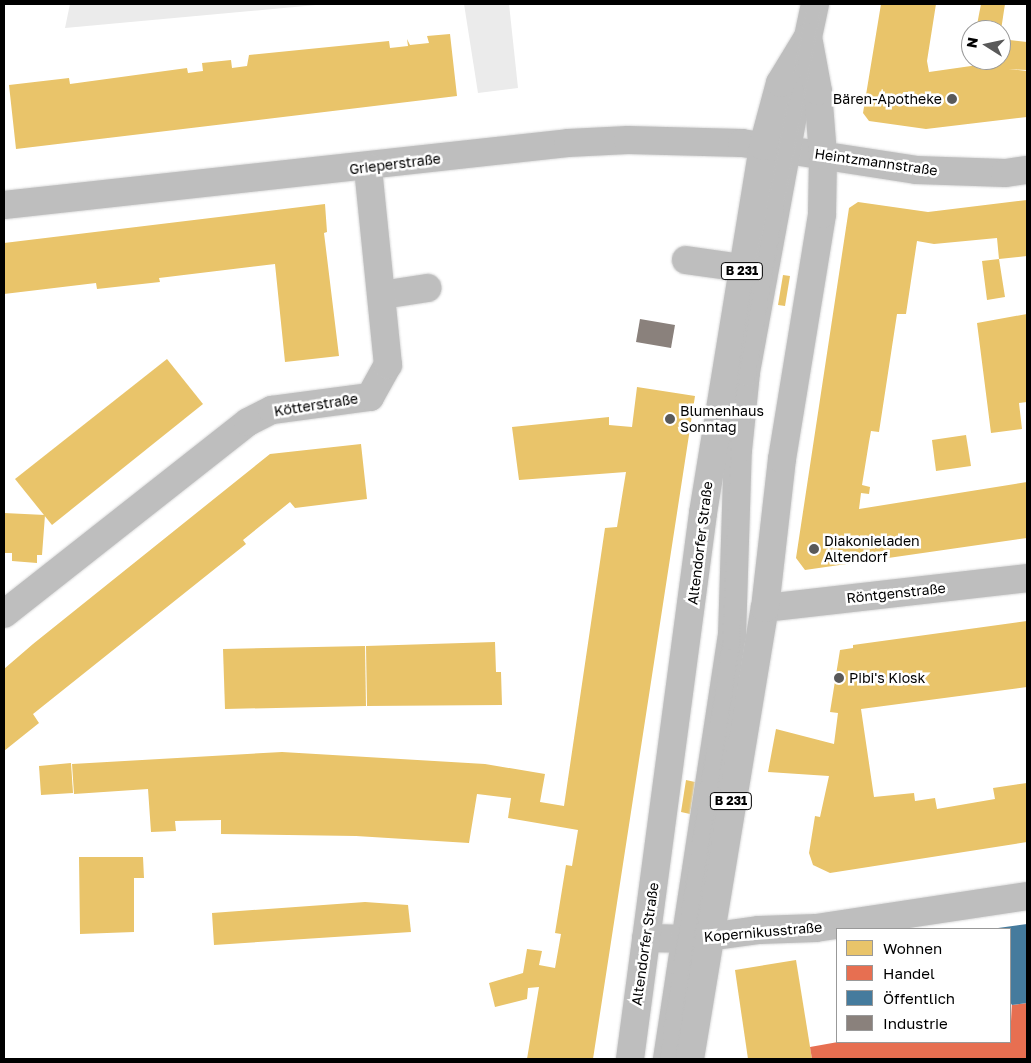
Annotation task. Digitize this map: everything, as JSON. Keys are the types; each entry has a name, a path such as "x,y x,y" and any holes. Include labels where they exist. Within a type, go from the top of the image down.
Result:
{"street":[{"name":"Altendorfer Straße","path":"630,1059 703,513 742,268 774,148 780,83 808,37 815,4"},
{"name":"Altendorfer Straße","path":"690,1059 697,938 765,608 782,459 822,214 823,155 818,91 808,37"},
{"name":"Grieperstraße","path":"4,205 368,167 568,143 708,141 774,148"},
{"name":"Heintzmannstraße","path":"774,148 923,171 1027,170"},
{"path":"667,1059 697,938 732,636 736,489 744,390 774,148"},
{"name":"Kötterstraße","path":"4,614 248,422 272,410 370,397 388,365 368,167"},
{"path":"686,260 742,268"},
{"path":"382,295 427,288"},
{"name":"Röntgenstraße","path":"765,608 1027,578"},
{"name":"Kopernikusstraße","path":"646,938 697,938 912,922 1027,896"}],"shaded area":[{"path":"70,4 327,4 65,28"},
{"path":"464,4 509,4 518,88 478,93"}],"building: Wohnen":[{"path":"881,4 936,4 927,61 929,72 961,67 961,70 1027,71 1027,117 926,129 869,121 863,113"},
{"path":"981,4 1005,4 1003,20 978,20"},
{"path":"450,34 457,96 16,149 9,85 69,78 70,84 187,68 188,73 203,71 202,63 231,60 232,68 247,66 249,55 389,41 390,48 408,46 407,39 410,45 429,43 427,36"},
{"path":"1011,40 1027,42 1027,70 1011,69"},
{"path":"1027,200 1027,256 999,259 997,238 934,244 917,241 906,314 897,314 879,432 871,431 862,485 870,487 869,494 861,493 859,509 1027,482 1027,538 805,570 796,558 849,208 858,202 928,212"},
{"path":"325,204 327,232 324,233 339,356 285,362 275,264 159,278 160,282 97,289 96,283 4,294 4,243"},
{"path":"999,259 1005,297 987,300 982,261"},
{"path":"783,275 790,276 785,306 778,305"},
{"path":"1027,314 1027,402 1019,403 1022,429 991,433 977,323"},
{"path":"167,359 203,404 52,525 15,479"},
{"path":"637,387 695,396 593,1059 527,1059 539,987 528,988 527,999 495,1007 489,983 523,973 527,949 542,951 539,965 555,968 561,934 555,933 566,865 572,866 578,830 508,818 511,798 477,794 469,843 356,836 221,834 221,820 175,821 176,831 151,832 148,789 74,794 72,764 282,752 485,764 545,774 540,802 564,806 605,528 617,527 626,472 519,480 512,427 609,417 609,425 632,427"},
{"path":"966,435 971,466 936,471 932,440"},
{"path":"361,444 367,499 295,508 290,502 243,540 246,544 33,714 39,723 4,751 4,669 33,644 270,454"},
{"path":"4,513 45,515 42,555 37,555 37,563 12,561 12,553 4,553"},
{"path":"1027,621 1027,687 861,709 874,797 914,793 915,801 935,798 937,809 995,799 993,788 1027,783 1027,842 830,873 813,865 809,853 815,816 820,817 829,776 768,772 776,729 834,744 838,713 830,712 840,650 853,648 853,645"},
{"path":"495,642 496,672 501,672 502,705 367,706 366,646"},
{"path":"365,646 366,706 225,709 223,649"},
{"path":"71,763 73,793 41,795 39,766"},
{"path":"686,780 695,782 690,814 681,812"},
{"path":"79,857 143,857 144,878 134,878 134,932 80,934"},
{"path":"365,902 408,905 411,932 214,945 212,913"},
{"path":"796,960 812,1059 748,1059 735,970"}],"building: Handel":[{"path":"1012,1001 1012,1005 1027,1003 1027,1059 812,1059 810,1047 836,1042 1011,1043"}],"building: Öffentlich":[{"path":"1027,924 1027,1003 1012,1005 1011,1004 1011,928 998,928"}],"building: Industrie":[{"path":"640,319 675,325 671,348 636,342"}],"tram line":[{"path":"659,1059 722,644 731,439 737,375 753,273 807,4"},
{"path":"675,1059 739,645 750,406 784,200 821,4"}],"place":[{"name":"Bären-Apotheke","path":"952,99"},
{"name":"Blumenhaus Sonntag","path":"670,419"},
{"name":"Diakonieladen Altendorf","path":"814,549"},
{"name":"Pibi's Kiosk","path":"839,678"}]}
